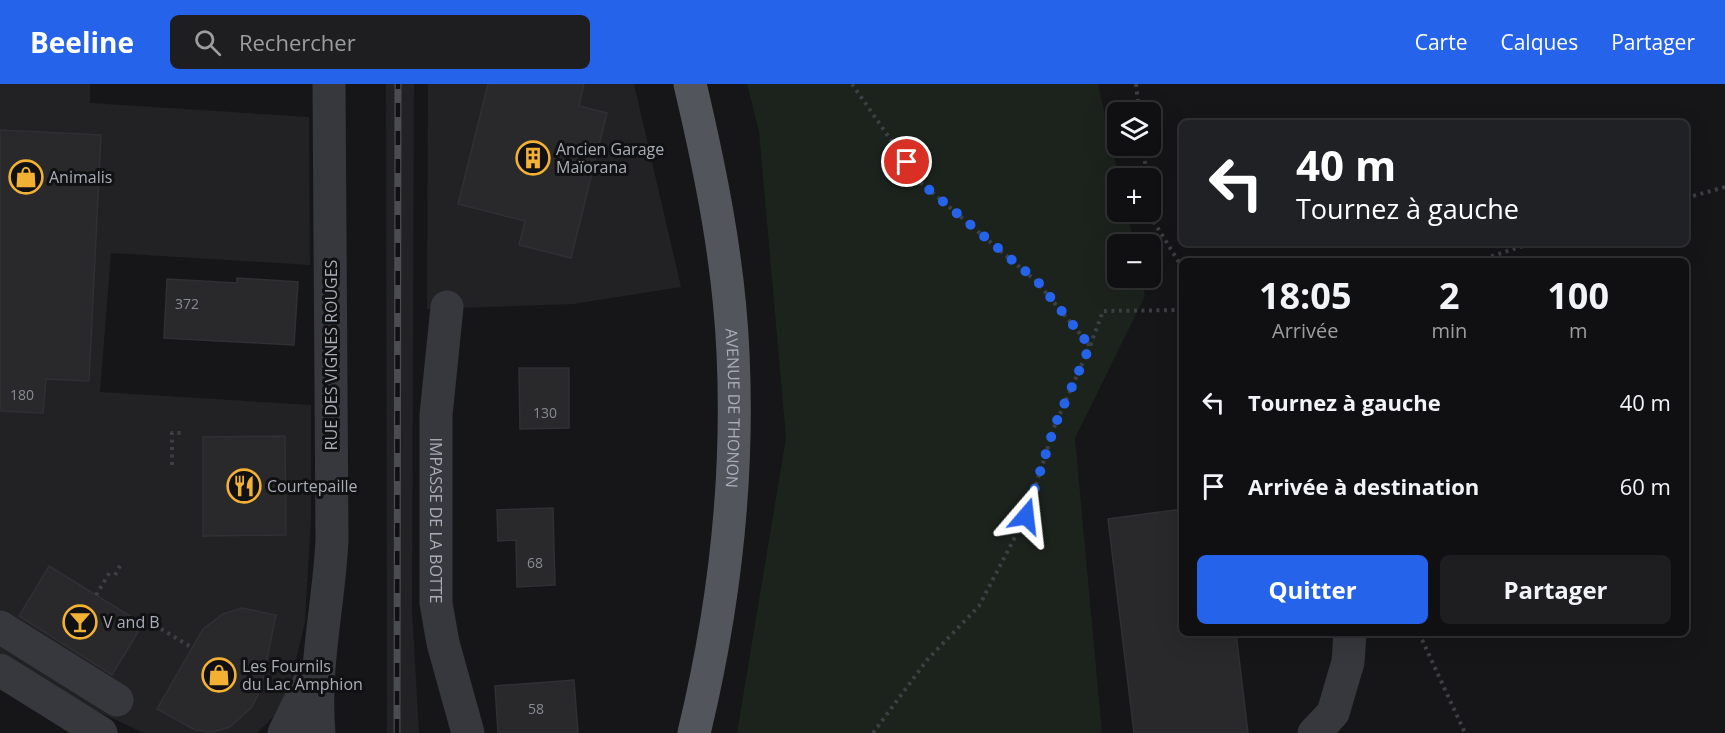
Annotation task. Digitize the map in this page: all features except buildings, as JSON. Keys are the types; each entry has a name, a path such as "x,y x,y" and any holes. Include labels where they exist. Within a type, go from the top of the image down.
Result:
{"main road":[{"name":"AVENUE DE THONON","path":"690,84 718,214 727,283 733,353 734,423 732,493 726,562 715,632 694,733"}],"street":[{"name":"RUE DES VIGNES ROUGES","path":"319,733 319,662 328,602 332,540 329,84"},
{"name":"IMPASSE DE LA BOTTE","path":"447,307 436,415 436,603 443,643 468,733"},
{"path":"0,627 117,700"},
{"path":"1314,733 1332,712 1348,662 1350,636"},
{"name":"RUE DES VIGNES ROUGES","path":"284,733 319,662"},
{"path":"0,670 101,733"}],"path":[{"path":"852,84 920,182 1038,282 1090,346"},
{"path":"1136,84 1139,102"},
{"path":"1689,197 1725,187"},
{"path":"1154,222 1179,262"},
{"path":"1486,258 1523,246"},
{"path":"873,733 927,660 979,606 1026,516 1055,425 1090,346 1103,310 1179,310"},
{"path":"172,465 172,433 182,433"},
{"path":"96,595 121,564"},
{"path":"161,629 191,647"},
{"path":"1420,636 1466,733"}],"shaded area":[{"path":"0,84 90,84 90,103 309,117 310,265 111,253 100,392 311,405 311,519 305,622 292,677 281,703 273,717 257,733 144,733 88,707 0,653"},
{"path":"386,84 414,84 412,609 419,733 387,733"},
{"path":"428,84 634,84 681,287 573,304 427,309"},
{"path":"747,84 1098,84 1107,124 1107,156 1114,156 1117,168 1107,168 1107,222 1129,222 1132,234 1107,234 1107,288 1143,288 1145,296 1075,438 1102,733 737,733 786,438 759,131"}],"railway":[{"path":"397,733 398,84"}],"place":[{"name":"Ancien Garage Maïorana","path":"533,158"},
{"name":"Animalis","path":"26,177"},
{"name":"Courtepaille","path":"244,486"},
{"name":"V and B","path":"80,622"},
{"name":"Les Fournils du Lac Amphion","path":"219,675"}],"route":[{"path":"907,162 920,182 1038,282 1090,346 1055,425 1026,516"}]}
